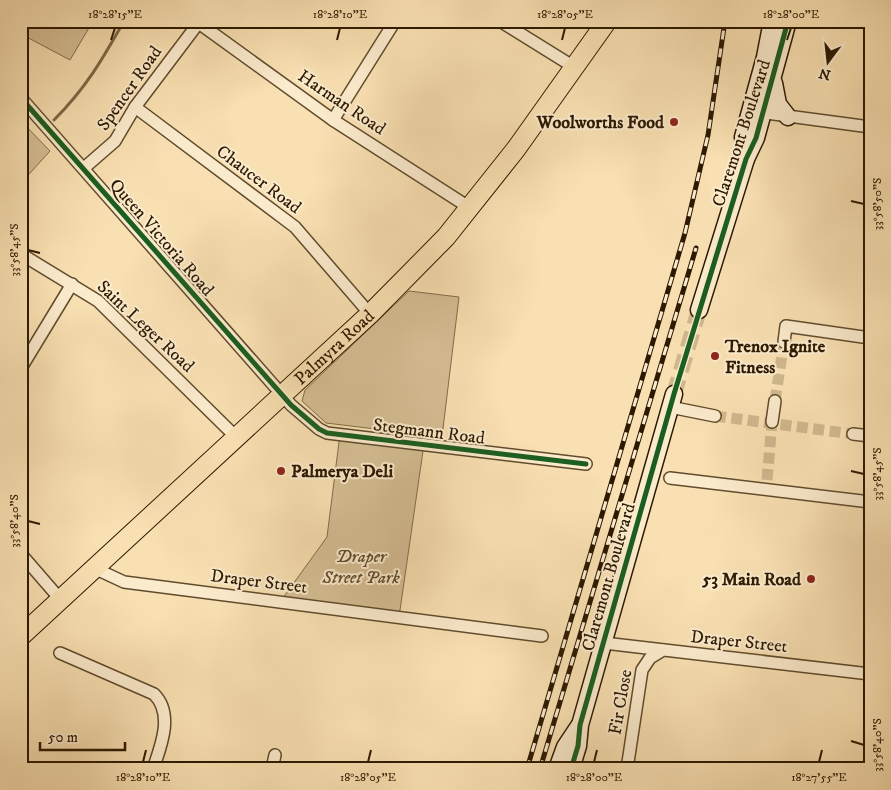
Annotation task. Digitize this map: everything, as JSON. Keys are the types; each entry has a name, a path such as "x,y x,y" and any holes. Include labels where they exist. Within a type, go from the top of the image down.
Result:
{"main road":[{"name":"Palmyra Road","path":"21,636 370,314 446,237 470,208 606,21"}],"street":[{"path":"333,120 395,21"},
{"path":"500,21 574,67"},
{"name":"Claremont Boulevard","path":"757,112 772,21"},
{"name":"Claremont Boulevard","path":"699,310 746,159 744,137 774,81 788,21"},
{"name":"Harman Road","path":"198,22 333,120 470,208"},
{"name":"Spencer Road","path":"84,168 115,141 135,107 198,22"},
{"path":"774,81 778,104 788,117"},
{"name":"Queen Victoria Road","path":"21,98 282,395"},
{"name":"Chaucer Road","path":"135,107 295,227 370,314"},
{"path":"757,112 870,128"},
{"name":"Saint Leger Road","path":"21,254 98,301 236,437"},
{"path":"21,368 72,284"},
{"path":"784,342 786,326 870,338"},
{"name":"Stegmann Road","path":"282,395 304,418 327,433 586,464"},
{"path":"672,400 715,416"},
{"name":"Claremont Boulevard","path":"571,769 578,746 580,725 672,400"},
{"path":"772,422 775,401"},
{"path":"853,434 870,436"},
{"path":"670,478 767,485 870,502"},
{"path":"21,554 60,600"},
{"name":"Draper Street","path":"94,568 124,582 542,636"},
{"name":"Draper Street","path":"604,643 870,674"},
{"name":"Fir Close","path":"627,769 642,670 650,658 663,650"},
{"path":"60,653 154,694 160,700 163,706 164,730 153,769"},
{"name":"Claremont Boulevard","path":"557,769 565,746 580,725"},
{"path":"272,769 275,755"}],"green space":[{"path":"21,21 93,21 70,60 21,34"},
{"path":"21,121 50,151 21,183"},
{"path":"409,291 459,297 442,437 326,423 302,401 305,390"},
{"name":"Draper Street Park","path":"340,434 424,444 399,617 280,602 327,537"}],"waterway":[{"path":"54,120 93,73 124,21"}],"tunnel":[{"path":"674,394 699,310"},
{"path":"775,401 784,342"},
{"path":"715,416 853,434"},
{"path":"767,480 772,422"}],"railway":[{"path":"527,769 685,233 708,135 725,21"},
{"path":"540,769 696,248"}],"cycle path":[{"path":"571,769 578,746 580,725 674,394 746,159 756,138 788,21"},
{"path":"21,98 291,405 319,429 327,433 586,464"}],"place":[{"name":"Woolworths Food","path":"674,122"},
{"name":"Trenox Ignite Fitness","path":"715,356"},
{"name":"Palmerya Deli","path":"281,471"},
{"name":"53 Main Road","path":"811,579"}]}
